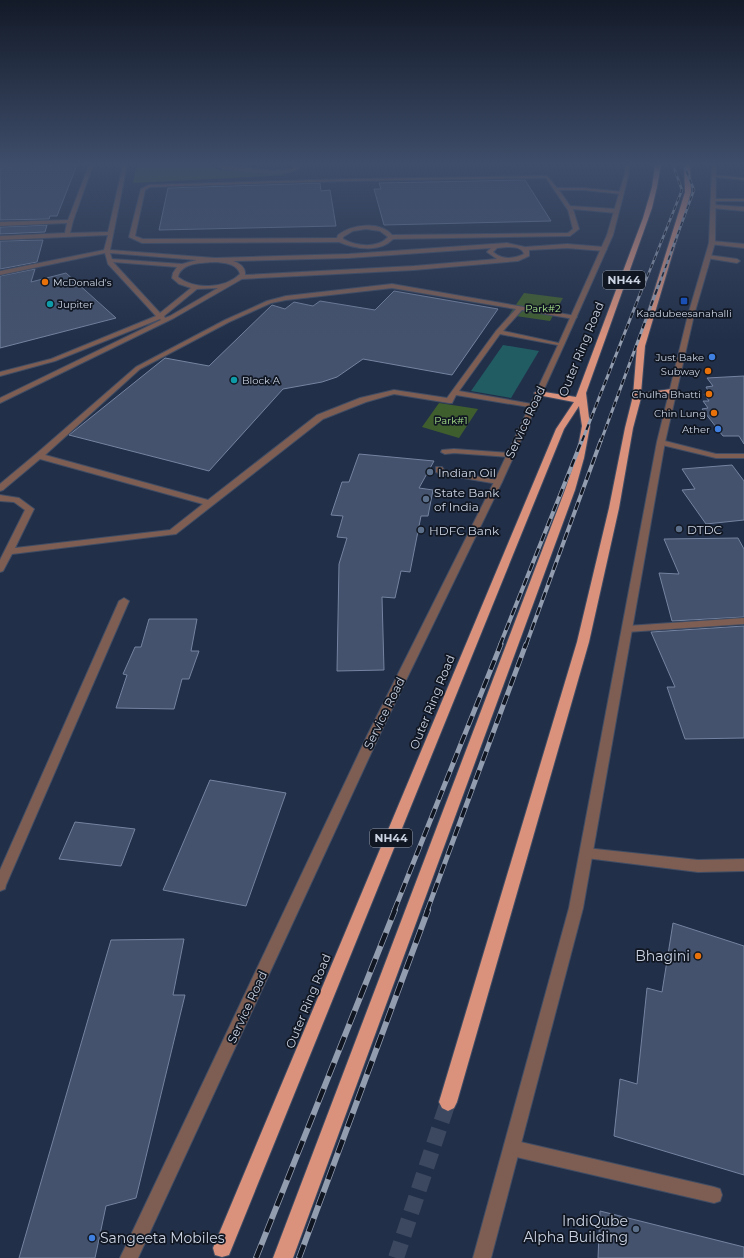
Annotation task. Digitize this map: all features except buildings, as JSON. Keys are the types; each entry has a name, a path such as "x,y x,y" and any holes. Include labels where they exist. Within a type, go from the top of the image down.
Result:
{"highway":[{"name":"Outer Ring Road","path":"222,1248 560,429 580,396 622,286 643,224"},
{"name":"NH44","path":"448,1102 583,642 614,508 629,428 637,396 641,346 678,224"},
{"path":"637,396 672,391"},
{"path":"283,1258 570,490 580,458 586,426 580,396 538,394"}],"street":[{"path":"67,235 69,224"},
{"path":"113,224 107,251 113,268 162,319"},
{"path":"135,224 132,237 142,242 340,240 349,244 366,246 384,243 391,237 570,234 576,229 574,224"},
{"name":"Service Road","path":"130,1258 373,736 511,455 532,406 600,260 613,224"},
{"path":"482,1258 576,908 661,442 691,315 712,243 713,224"},
{"path":"340,240 340,236 344,232 360,228 379,229 385,231 391,237"},
{"path":"0,238 111,233"},
{"path":"712,243 744,246"},
{"path":"109,260 184,266 215,260 349,256 500,246 513,246 525,250 567,246 604,249"},
{"path":"500,246 490,250 493,256 501,259 518,259"},
{"path":"0,401 29,388 241,277 390,270 518,259 526,255 527,252 525,250"},
{"path":"0,273 107,251 215,260 233,263 239,266 242,270 243,274 241,277"},
{"path":"708,257 738,261"},
{"path":"184,266 174,274 174,278 186,285 196,287 216,287 234,282"},
{"path":"0,488 39,456 138,368 227,321 269,302 286,298 392,286 574,317"},
{"path":"0,374 53,360 162,319 196,287"},
{"path":"8,552 173,532 208,503 320,417 363,400 394,392 449,401 498,332 521,308"},
{"path":"498,332 561,345"},
{"path":"0,396 29,388"},
{"path":"454,392 532,406"},
{"path":"661,442 716,456 744,456"},
{"path":"445,452 454,451 511,455"},
{"path":"39,456 208,503"},
{"path":"439,469 440,472 498,482"},
{"path":"0,498 16,500 30,509 0,569"},
{"path":"0,885 124,601"},
{"path":"627,629 744,621"},
{"path":"586,853 698,866 744,865"},
{"path":"512,1148 714,1195"}],"green space":[{"name":"Park#2","path":"524,293 563,298 550,321 509,315"},
{"name":"Park#1","path":"439,403 478,409 459,438 422,427"}],"shaded area":[{"path":"503,345 539,351 511,398 471,391"}],"tunnel":[{"path":"396,1258 448,1102"}],"railway":[{"path":"644,285 669,224"},
{"path":"659,285 682,224"},
{"path":"582,441 644,284"},
{"path":"601,441 659,284"},
{"path":"500,645 582,440"},
{"path":"526,645 601,440"},
{"path":"394,911 501,644"},
{"path":"427,911 526,644"},
{"path":"256,1258 395,910"},
{"path":"299,1258 428,910"}],"place":[{"name":"McDonald's","path":"45,282"},
{"name":"Kaadubeesanahalli","path":"684,301"},
{"name":"Jupiter","path":"50,304"},
{"name":"Just Bake","path":"712,357"},
{"name":"Subway","path":"708,371"},
{"name":"Block A","path":"234,380"},
{"name":"Chulha Bhatti","path":"709,394"},
{"name":"Chin Lung","path":"714,413"},
{"name":"Ather","path":"718,429"},
{"name":"Indian Oil","path":"430,472"},
{"name":"State Bank of India","path":"426,499"},
{"name":"DTDC","path":"679,529"},
{"name":"HDFC Bank","path":"421,530"},
{"name":"Bhagini","path":"698,956"},
{"name":"IndiQube Alpha Building","path":"636,1229"},
{"name":"Sangeeta Mobiles","path":"92,1238"}]}
